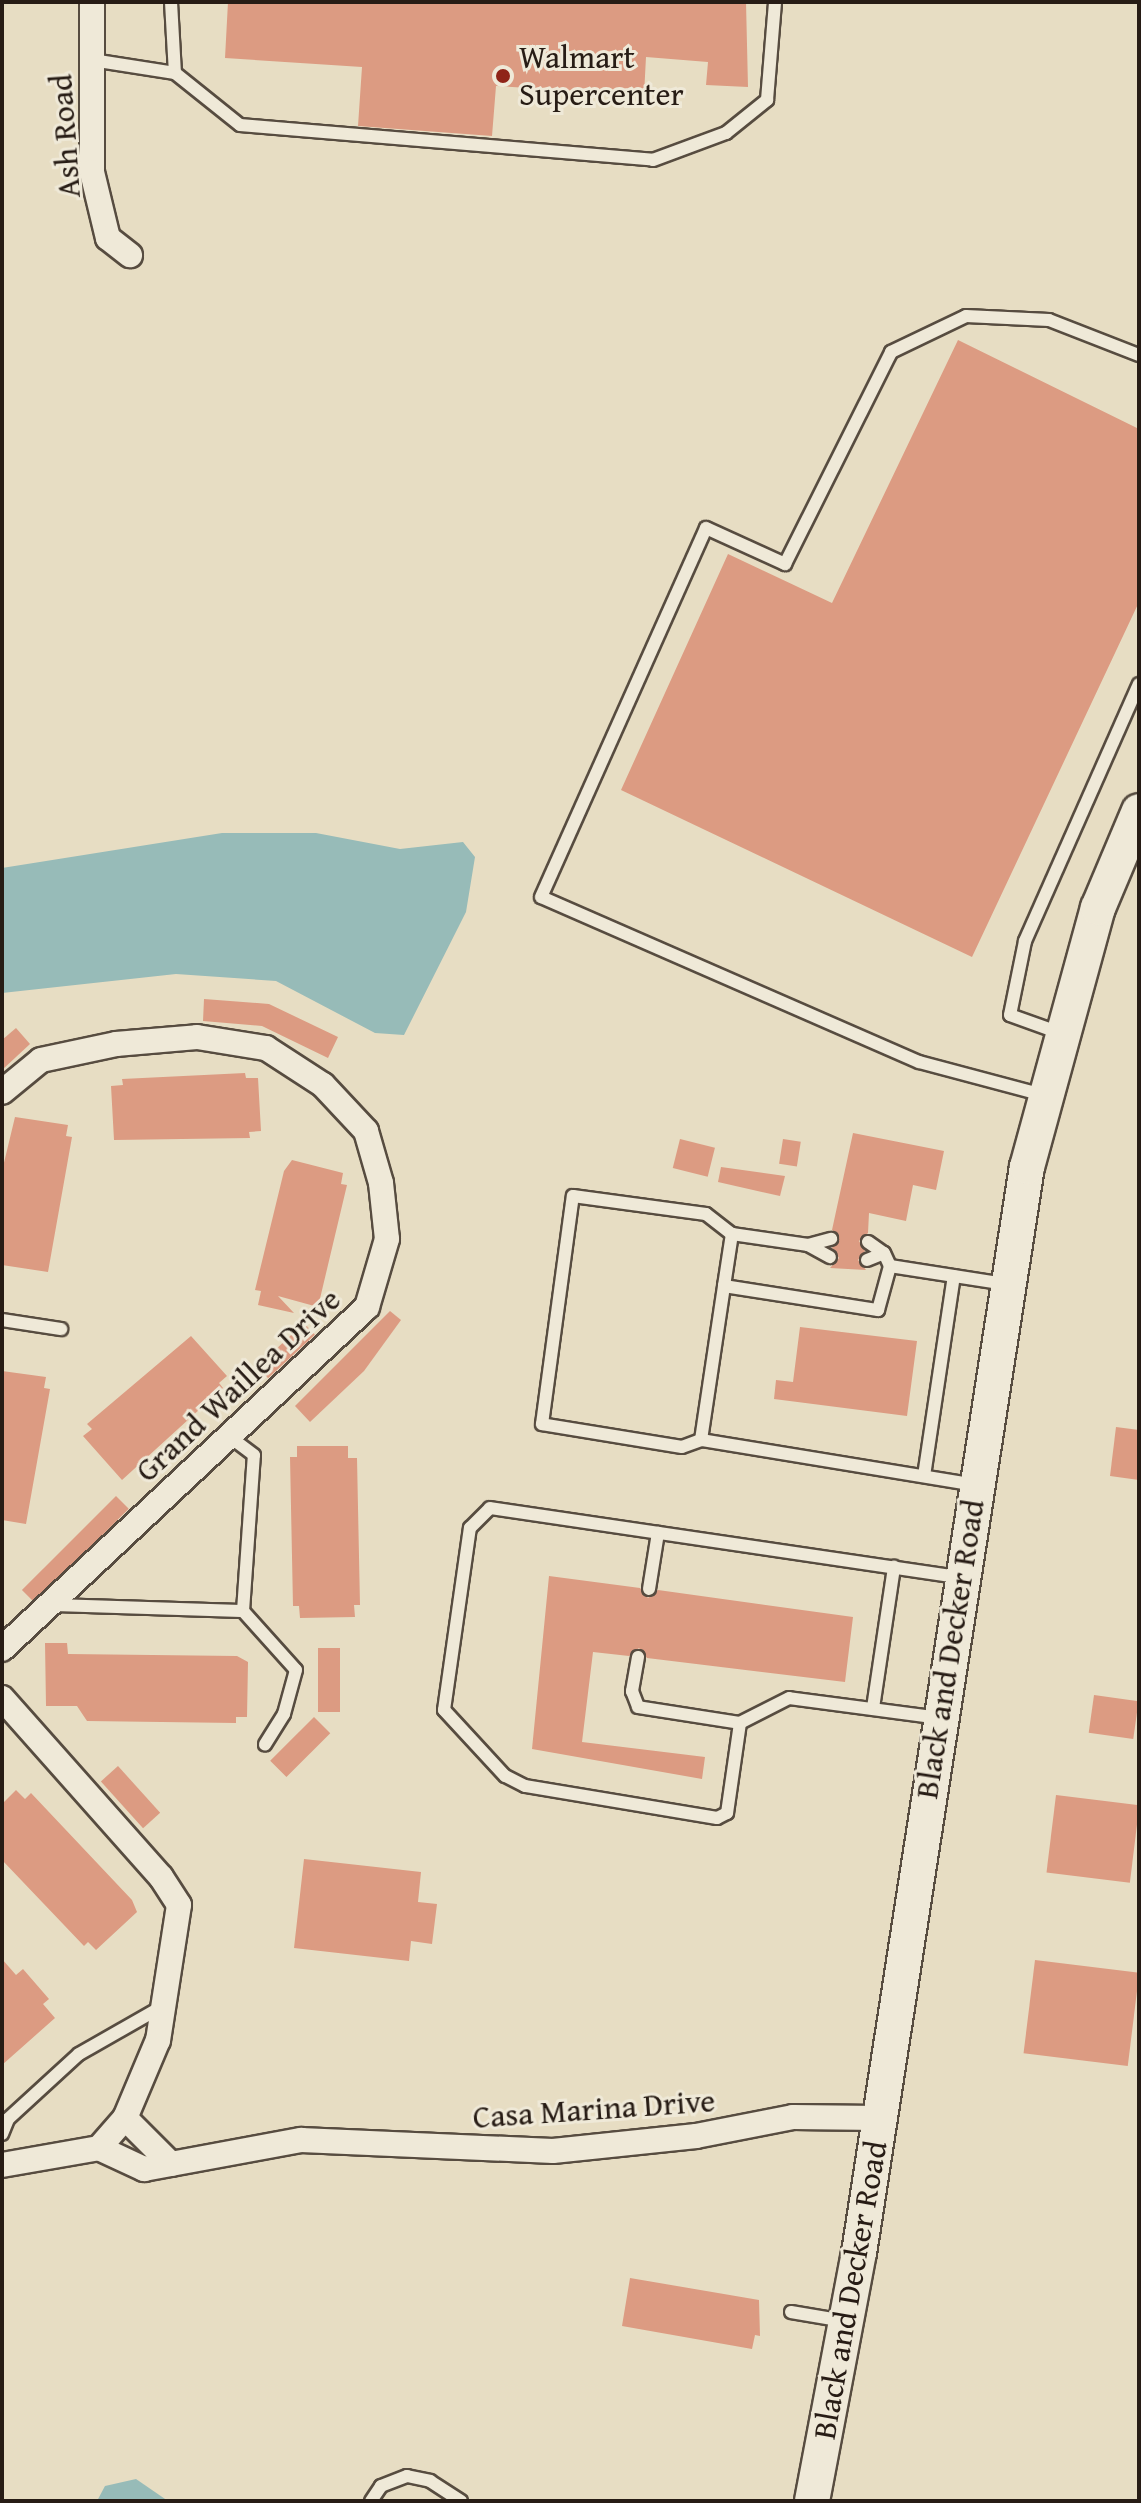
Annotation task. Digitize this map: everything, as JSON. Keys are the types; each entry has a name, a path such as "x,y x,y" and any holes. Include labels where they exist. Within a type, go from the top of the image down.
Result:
{"main road":[{"name":"Black and Decker Road","path":"812,2501 848,2322 976,1485 1043,1095 1098,908 1139,811"}],"street":[{"name":"Ash Road","path":"92,2 92,172 108,238 130,255"},
{"name":"Grand Waillea Drive","path":"2,1092 41,1060 197,1037 266,1048 323,1085 366,1131 381,1183 387,1239 367,1307 2,1649"},
{"path":"2,1698 161,1877 179,1905 158,2040 125,2118 99,2148 2,2165"},
{"name":"Casa Marina Drive","path":"99,2148 122,2163 144,2169 301,2140 553,2151 709,2134 793,2117 879,2118"},
{"path":"125,2118 150,2139 171,2164"},
{"path":"122,2163 150,2139"}],"lane":[{"path":"171,2 175,73"},
{"path":"92,60 175,73 240,125 653,160 726,133 767,100 775,2"},
{"path":"1043,1095 919,1062 541,897 706,528 785,564 891,352 966,316 1049,320 1139,355"},
{"path":"1060,1033 1010,1015 1025,941 1139,684"},
{"path":"830,1257 808,1245 732,1234 706,1214 573,1196 542,1424 682,1447 701,1440 976,1485"},
{"path":"701,1440 732,1234"},
{"path":"808,1245 831,1239"},
{"path":"724,1286 878,1310 890,1266 884,1253 868,1242"},
{"path":"867,1260 884,1253"},
{"path":"890,1266 1009,1284"},
{"path":"924,1476 954,1276"},
{"path":"2,1320 61,1329"},
{"path":"230,1437 254,1455 243,1611 296,1670 284,1714 265,1744"},
{"path":"740,1723 727,1813 717,1818 525,1786 505,1776 444,1710 470,1528 490,1508 962,1578"},
{"path":"649,1589 658,1533"},
{"path":"873,1708 894,1567"},
{"path":"50,1605 243,1611"},
{"path":"638,1657 632,1691 638,1707 740,1723 789,1698 940,1718"},
{"path":"2,2134 8,2119 79,2054 163,2006"},
{"path":"791,2312 848,2322"},
{"path":"371,2501 381,2486 407,2476 430,2481 461,2501"}],"water":[{"path":"222,833 316,833 400,849 463,842 475,857 466,912 404,1035 375,1033 276,981 176,974 2,993 2,868"},
{"path":"136,2479 168,2501 97,2501 105,2486"}],"building":[{"name":"Walmart Supercenter","path":"228,2 746,2 748,87 706,85 708,62 646,57 644,95 496,86 492,136 358,126 362,67 225,58"},
{"path":"958,340 1139,429 1139,602 972,957 621,790 728,554 832,603"},
{"path":"204,999 269,1004 338,1037 328,1058 262,1026 203,1021"},
{"path":"16,1028 30,1044 2,1070 2,1040"},
{"path":"245,1073 246,1078 258,1078 261,1131 249,1132 250,1138 114,1140 111,1086 123,1085 122,1079"},
{"path":"15,1117 68,1125 66,1136 72,1137 48,1272 2,1265 2,1171"},
{"path":"853,1133 944,1151 936,1190 913,1185 906,1221 869,1213 868,1233 859,1241 865,1251 858,1260 866,1270 830,1268 839,1258 832,1248 839,1236 832,1230"},
{"path":"680,1139 715,1148 708,1177 673,1168"},
{"path":"783,1139 801,1142 797,1167 779,1164"},
{"path":"292,1160 343,1173 341,1184 347,1185 318,1307 278,1296 294,1313 258,1305 261,1291 255,1290 284,1171"},
{"path":"721,1167 785,1176 780,1196 718,1182"},
{"path":"390,1311 401,1320 364,1371 310,1422 295,1406"},
{"path":"304,1323 315,1335 268,1378 257,1367"},
{"path":"800,1327 917,1341 907,1416 774,1399 776,1380 793,1382"},
{"path":"191,1336 227,1376 219,1383 223,1388 122,1480 83,1436 92,1429 87,1424"},
{"path":"2,1371 46,1377 44,1388 50,1389 26,1524 2,1520"},
{"path":"1116,1427 1139,1430 1139,1480 1110,1476"},
{"path":"297,1446 348,1446 348,1458 357,1458 360,1605 354,1605 355,1617 300,1618 299,1606 293,1606 290,1457 297,1457"},
{"path":"116,1496 129,1509 35,1603 22,1590"},
{"path":"549,1576 640,1588 648,1598 658,1590 853,1617 845,1682 647,1658 639,1648 629,1656 593,1652 582,1742 705,1757 702,1779 532,1749"},
{"path":"45,1643 67,1643 68,1654 237,1656 248,1662 247,1717 236,1717 236,1723 87,1721 77,1706 46,1706"},
{"path":"318,1648 340,1648 340,1712 318,1712"},
{"path":"1094,1695 1139,1701 1133,1739 1089,1733"},
{"path":"314,1717 330,1733 286,1777 270,1761"},
{"path":"118,1766 160,1813 143,1828 101,1781"},
{"path":"16,1790 25,1799 31,1793 132,1900 137,1912 96,1950 88,1942 84,1946 2,1860 2,1804"},
{"path":"1056,1795 1139,1805 1130,1883 1046,1872"},
{"path":"304,1859 421,1872 418,1902 437,1904 432,1944 411,1941 409,1961 294,1948"},
{"path":"2,1959 16,1975 23,1969 49,1999 43,2004 55,2018 2,2065"},
{"path":"1035,1960 1139,1973 1128,2066 1024,2053"},
{"path":"630,2278 759,2300 760,2336 755,2335 752,2349 622,2326"}],"place":[{"name":"Walmart Supercenter","path":"503,76"}]}
